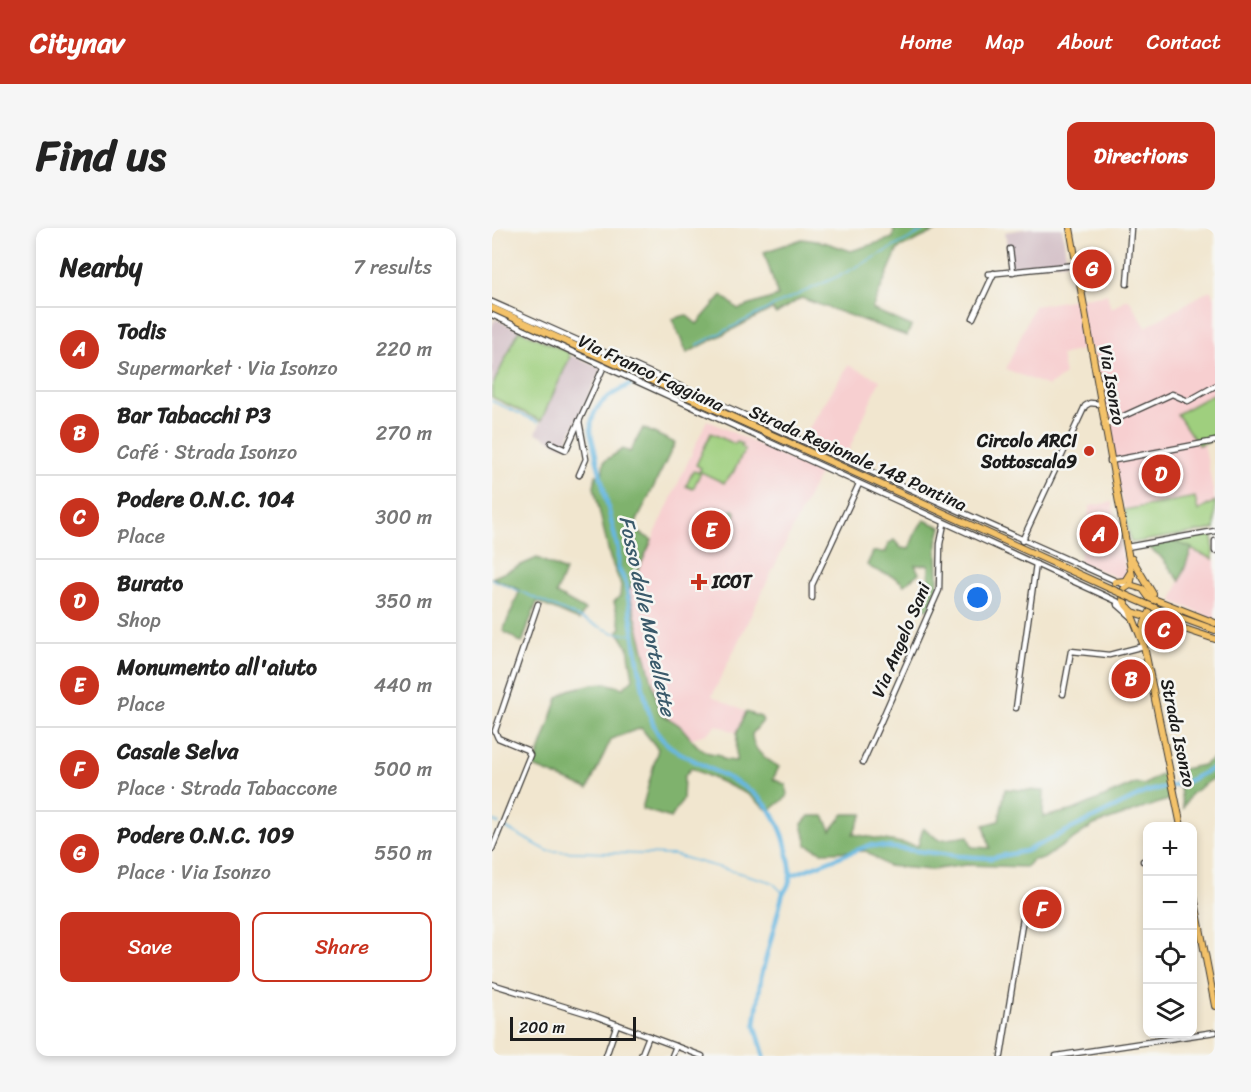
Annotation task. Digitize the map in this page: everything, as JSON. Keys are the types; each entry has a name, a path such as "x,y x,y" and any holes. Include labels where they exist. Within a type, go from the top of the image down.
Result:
{"main road":[{"name":"Via Isonzo","path":"1070,228 1110,461 1133,569"},
{"name":"Strada Regionale 148 Pontina","path":"492,308 1109,588 1162,611 1215,630"},
{"path":"1115,582 1127,580 1133,569"},
{"path":"1133,569 1132,580 1123,592 1144,646"},
{"path":"1133,569 1141,588 1151,597 1215,623"},
{"path":"1133,569 1159,601"},
{"path":"1128,586 1141,588"},
{"path":"1144,646 1143,623 1153,606 1151,597"},
{"path":"1127,607 1140,615 1166,621 1215,639"},
{"path":"1144,636 1151,626 1166,621"},
{"name":"Strada Isonzo","path":"1144,646 1180,822"},
{"path":"1197,912 1215,1006"}],"street":[{"path":"1127,284 1131,228"},
{"path":"1010,249 1013,272"},
{"path":"974,318 991,274 1076,265"},
{"path":"492,302 1022,541 1128,586"},
{"name":"Via Franco Faggiana","path":"492,316 1127,607"},
{"path":"550,443 566,450 604,366"},
{"path":"1104,425 1172,394 1188,401 1215,386"},
{"path":"1022,541 1085,406 1090,403 1100,404"},
{"path":"579,421 585,459 579,475"},
{"path":"1110,461 1215,441"},
{"path":"812,598 812,585 858,484"},
{"name":"Via Angelo Sani","path":"863,762 939,590 940,544 944,524"},
{"path":"1127,547 1215,531"},
{"path":"1215,541 1215,551"},
{"path":"1016,708 1036,564"},
{"path":"1110,598 1134,620"},
{"path":"492,849 530,754 527,750 495,735 538,604"},
{"path":"1063,694 1071,651 1107,655 1144,646"},
{"path":"1001,1056 1025,906"},
{"path":"492,984 617,1024 702,1056"},
{"path":"606,1056 617,1024"},
{"path":"1056,1056 1215,1032"},
{"path":"641,1056 649,1036"},
{"path":"672,1056 676,1046"}],"shaded area":[{"path":"1031,228 1062,228 1067,262 1010,269 1005,232"},
{"path":"1210,290 1215,298 1215,393 1177,415 1204,443 1215,501 1197,511 1195,497 1124,510 1092,347 1061,355 1065,375 1048,386 1006,369 1034,306 1107,294 1111,309 1128,298 1146,327"},
{"path":"495,319 519,330 492,387 492,326"},
{"path":"573,356 601,369 564,447 536,433 570,357"},
{"path":"848,365 880,380 847,454 810,438 806,433"},
{"name":"ICOT","path":"707,420 819,474 712,696 746,712 737,733 717,725 706,734 689,739 680,725 660,713 629,591"},
{"path":"1112,502 1126,571 1125,576 1121,579 1079,562 1090,506"},
{"path":"1192,548 1215,560 1215,620 1172,601"}],"green space":[{"path":"894,228 942,228 898,249 872,309 911,326 907,336 801,298 776,314 772,309 687,353 672,319 686,315 697,324 722,295 738,309 778,296 764,252 802,239 824,242 851,251 893,238"},
{"path":"519,330 568,352 570,357 541,421 492,397 492,387"},
{"path":"1215,393 1215,439 1198,445 1177,414"},
{"path":"643,428 675,443 633,529 652,540 629,591 660,713 680,726 705,752 718,754 725,760 736,761 737,733 746,712 761,717 763,721 752,734 754,745 765,758 779,767 773,779 786,785 787,797 769,811 747,794 691,768 684,777 683,799 671,818 642,809 658,749 641,728 611,739 588,789 534,767 558,698 569,690 593,684 605,683 623,688 633,679 628,648 618,632 621,627 614,602 620,596 621,585 610,558 594,487 596,475 602,476 604,461 623,449 630,452"},
{"path":"711,433 735,444 737,442 742,444 741,447 745,449 733,473 724,483 701,472 693,489 686,486 693,471 699,472 701,468 696,465"},
{"path":"1195,497 1198,511 1215,501 1215,529 1131,543 1124,510"},
{"path":"733,510 736,513 725,539 718,543 703,541 701,531 710,519"},
{"path":"924,520 941,527 937,542 938,584 929,609 916,606 925,593 929,565 915,565 919,573 904,585 895,578 867,565 873,552 886,552 888,544 894,540 901,548 909,549 916,531"},
{"path":"1210,535 1213,537 1213,559 1172,541"},
{"path":"1172,541 1192,548 1180,581 1160,556 1146,546"},
{"path":"537,558 565,571 556,594 585,610 579,620 537,602 522,643 503,631 520,590 492,578"},
{"path":"1215,757 1215,777 1191,794 1183,808 1177,770 1203,765"},
{"path":"1165,772 1171,799 1094,825 1043,859 1032,860 1026,867 966,865 930,870 887,866 866,851 822,852 807,845 802,824 809,816 824,816 831,830 844,814 863,814 853,834 918,846 923,828 939,840 968,836 972,847 990,848 984,825 999,821 1005,789 1044,791 1043,817 1074,810 1136,783 1144,785"}],"waterway":[{"name":"Fosso delle Mortellette","path":"697,345 771,307 843,274 929,228"},
{"name":"Fosso delle Mortellette","path":"631,384 608,397 597,409 591,424 591,434 618,550 618,568 626,583 638,660 651,718 660,737 668,745 742,785 766,805 783,834 789,860 790,880 783,893 761,977 755,1024 764,1056"},
{"path":"492,401 538,422"},
{"path":"492,579 614,633 635,635"},
{"path":"790,876 870,845 991,858 1026,851 1146,792 1186,782 1215,767"},
{"path":"492,820 499,824"},
{"path":"504,827 548,851 674,855 772,882 783,893"}],"place":[{"name":"Podere O.N.C. 109","path":"1092,269"},
{"name":"Circolo ARCI Sottoscala9","path":"1089,451"},
{"name":"Burato","path":"1161,474"},
{"name":"Monumento all'aiuto","path":"711,530"},
{"name":"Todis","path":"1099,534"},
{"name":"ICOT","path":"699,582"},
{"name":"Podere O.N.C. 104","path":"1164,630"},
{"name":"Bar Tabacchi P3","path":"1131,679"},
{"name":"Casale Selva","path":"1042,909"}]}
